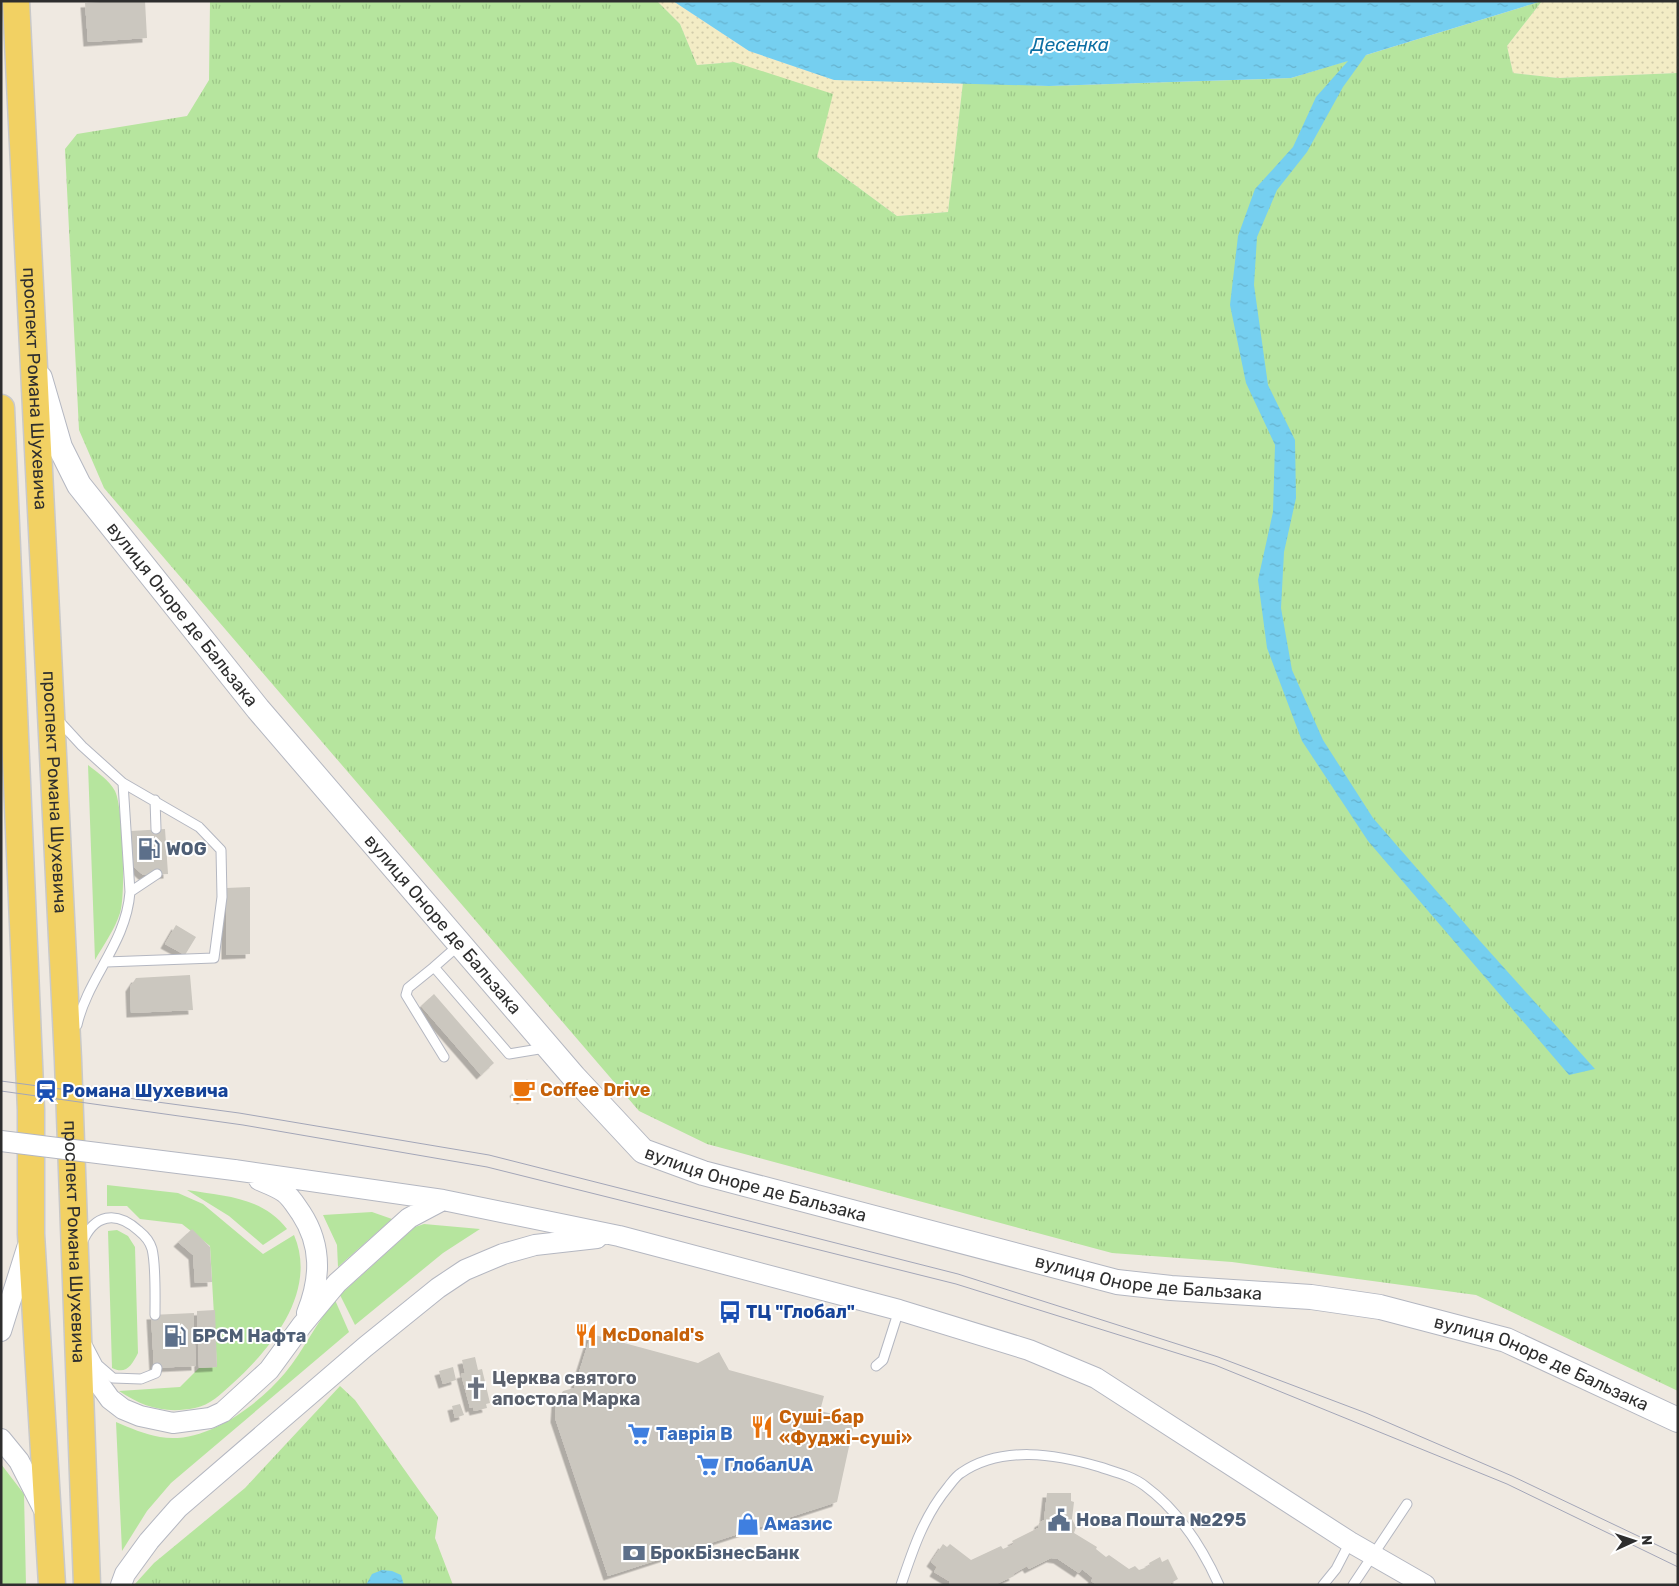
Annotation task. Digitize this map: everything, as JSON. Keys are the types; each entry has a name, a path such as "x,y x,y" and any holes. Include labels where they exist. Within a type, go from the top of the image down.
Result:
{"main road":[{"name":"проспект Романа Шухевича","path":"16,1 68,1060 87,1585"},
{"name":"вулиця Оноре де Бальзака","path":"32,346 60,447 79,485 258,708 548,1047 643,1151 703,1173 1117,1282 1171,1288 1311,1297 1380,1307 1506,1340 1678,1420"},
{"name":"проспект Романа Шухевича","path":"1,408 7,650 31,1110 31,1234 52,1585"}],"street":[{"path":"1,1141 234,1170 443,1200 620,1236 899,1310 1029,1350 1096,1378 1350,1542 1426,1585"},
{"path":"234,1170 284,1192 307,1222 316,1245 318,1268 314,1295 302,1325"},
{"path":"80,1357 110,1399 123,1409 154,1420 173,1423 192,1422 210,1418 223,1412 270,1370 302,1325 337,1283 409,1218 443,1200"},
{"path":"1,1331 13,1300 31,1234"},
{"path":"121,1585 126,1574 149,1541 178,1508 365,1347 438,1288 465,1270 504,1254 535,1245 620,1236"},
{"path":"1,1440 19,1461 49,1520"}],"lane":[{"path":"49,697 61,724 123,783 199,827 221,850 222,897 214,958 106,962"},
{"path":"68,1060 81,1007 121,933 129,908 130,892 123,783"},
{"path":"155,800 156,830"},
{"path":"130,892 157,874"},
{"path":"444,1057 406,995 408,988 460,945"},
{"path":"434,966 509,1054 548,1047"},
{"path":"75,1262 86,1236 102,1220 116,1217 134,1226 147,1240 152,1249 155,1315"},
{"path":"876,1366 883,1360 899,1310"},
{"path":"78,1316 87,1343 98,1365 109,1377 146,1379 156,1374 157,1368"},
{"path":"901,1585 916,1538 934,1504 960,1473 992,1459 1031,1454 1067,1458 1123,1474 1145,1486 1187,1528 1219,1585"},
{"path":"1353,1585 1407,1504"},
{"path":"1328,1583 1350,1542"}],"green space":[{"path":"210,1 657,1 680,24 697,65 734,62 833,94 817,157 897,216 948,212 963,82 1049,86 1291,78 1542,1 1507,46 1513,73 1558,78 1678,73 1678,1391 1476,1295 1232,1262 1112,1253 707,1144 639,1111 104,488 79,430 65,149 77,134 187,116 209,80"},
{"path":"88,765 106,780 115,791 120,814 123,851 123,889 120,913 95,960"},
{"path":"107,1185 178,1193 203,1204 263,1254 294,1235 300,1256 300,1277 287,1317 276,1336 247,1370 206,1404 184,1410 155,1408 119,1391 180,1387 199,1368 217,1367 210,1246 182,1224 140,1219 127,1206 107,1206"},
{"path":"187,1190 229,1197 255,1204 277,1218 287,1229 263,1245 229,1216"},
{"path":"372,1212 392,1219 338,1267 337,1245 323,1215"},
{"path":"424,1224 480,1229 443,1253 355,1325 340,1295 415,1227"},
{"path":"117,1230 128,1236 135,1247 138,1353 128,1368 121,1370 112,1368 108,1231"},
{"path":"335,1300 349,1332 171,1483 147,1511 122,1551 116,1422 154,1436 177,1438 195,1435 229,1420 260,1398 285,1373"},
{"path":"340,1386 355,1400 438,1517 435,1538 453,1585 134,1585 154,1563 245,1488"},
{"path":"1,1464 24,1494 26,1585 1,1585"}],"sand":[{"path":"657,1 673,1 749,51 834,80 963,82 948,212 897,216 817,157 734,62 697,65 680,24"},
{"path":"1542,1 1678,1 1678,73 1558,78 1513,73 1507,46"}],"water":[{"name":"Десенка","path":"673,1 1542,1 1366,55 1343,87 1307,152 1277,190 1257,237 1254,285 1268,385 1295,440 1296,498 1284,552 1281,608 1292,670 1323,740 1373,818 1595,1069 1569,1075 1368,841 1302,741 1267,648 1258,580 1273,512 1275,445 1246,383 1230,305 1238,236 1255,189 1293,147 1316,97 1348,61 1291,78 1049,86 834,80 749,51"},
{"path":"382,1570 392,1571 401,1575 404,1585 366,1585 372,1574"}],"building":[{"path":"145,1 147,38 88,42 85,3"},
{"name":"WOG","path":"165,829 168,874 143,875 133,866 131,831"},
{"path":"250,887 250,954 226,955 226,888"},
{"path":"176,925 196,937 185,955 165,944"},
{"path":"190,975 193,1010 131,1013 130,987 136,978"},
{"path":"434,994 494,1063 481,1075 421,1006"},
{"name":"Coffee Drive","path":"527,1079 535,1088 522,1100 514,1092"},
{"path":"192,1229 210,1247 212,1282 195,1283 193,1255 178,1242"},
{"name":"БРСМ Нафта","path":"215,1310 217,1367 199,1368 198,1344 195,1344 196,1366 154,1368 151,1315 194,1313 194,1328 197,1328 197,1311"},
{"name":"ГлобалUA","path":"591,1334 698,1363 719,1352 729,1370 824,1396 820,1411 855,1419 837,1502 608,1576 555,1418 556,1403 563,1391 574,1388"},
{"name":"Церква святого апостола Марка","path":"475,1357 478,1370 482,1369 490,1403 486,1404 487,1408 474,1411 473,1407 470,1408 461,1374 465,1373 462,1360"},
{"path":"453,1367 456,1380 443,1384 439,1371"},
{"path":"460,1404 464,1415 455,1418 452,1406"},
{"path":"1047,1493 1071,1493 1071,1501 1074,1502 1072,1519 1076,1527 1074,1533 1097,1547 1096,1549 1106,1557 1109,1555 1129,1569 1135,1566 1139,1570 1150,1566 1149,1563 1160,1557 1162,1562 1168,1559 1178,1579 1171,1583 1171,1585 1097,1585 1091,1581 1093,1578 1082,1569 1079,1573 1058,1559 1051,1558 1029,1569 1027,1566 1013,1574 1014,1576 994,1585 950,1585 949,1581 934,1572 937,1567 931,1562 943,1544 947,1547 950,1544 971,1560 1001,1546 1003,1549 1014,1544 1012,1541 1038,1528 1039,1523 1044,1520"}],"tram line":[{"path":"1,1081 239,1113 489,1155 958,1274 1218,1357 1366,1413 1512,1476 1678,1555"},
{"path":"1,1091 243,1125 487,1167 956,1284 1215,1365 1507,1484 1678,1567"}],"place":[{"name":"WOG","path":"149,849"},
{"name":"Coffee Drive","path":"524,1090"},
{"name":"Романа Шухевича","path":"46,1091"},
{"name":"ТЦ \"Глобал\"","path":"730,1312"},
{"name":"McDonald's","path":"586,1335"},
{"name":"БРСМ Нафта","path":"175,1336"},
{"name":"Церква святого апостола Марка","path":"476,1388"},
{"name":"Суші-бар «Фуджі-суші»","path":"762,1427"},
{"name":"Таврія В","path":"639,1434"},
{"name":"ГлобалUA","path":"708,1465"},
{"name":"Нова Пошта №295","path":"1059,1520"},
{"name":"Амазис","path":"748,1524"},
{"name":"БрокБізнесБанк","path":"634,1553"}]}
